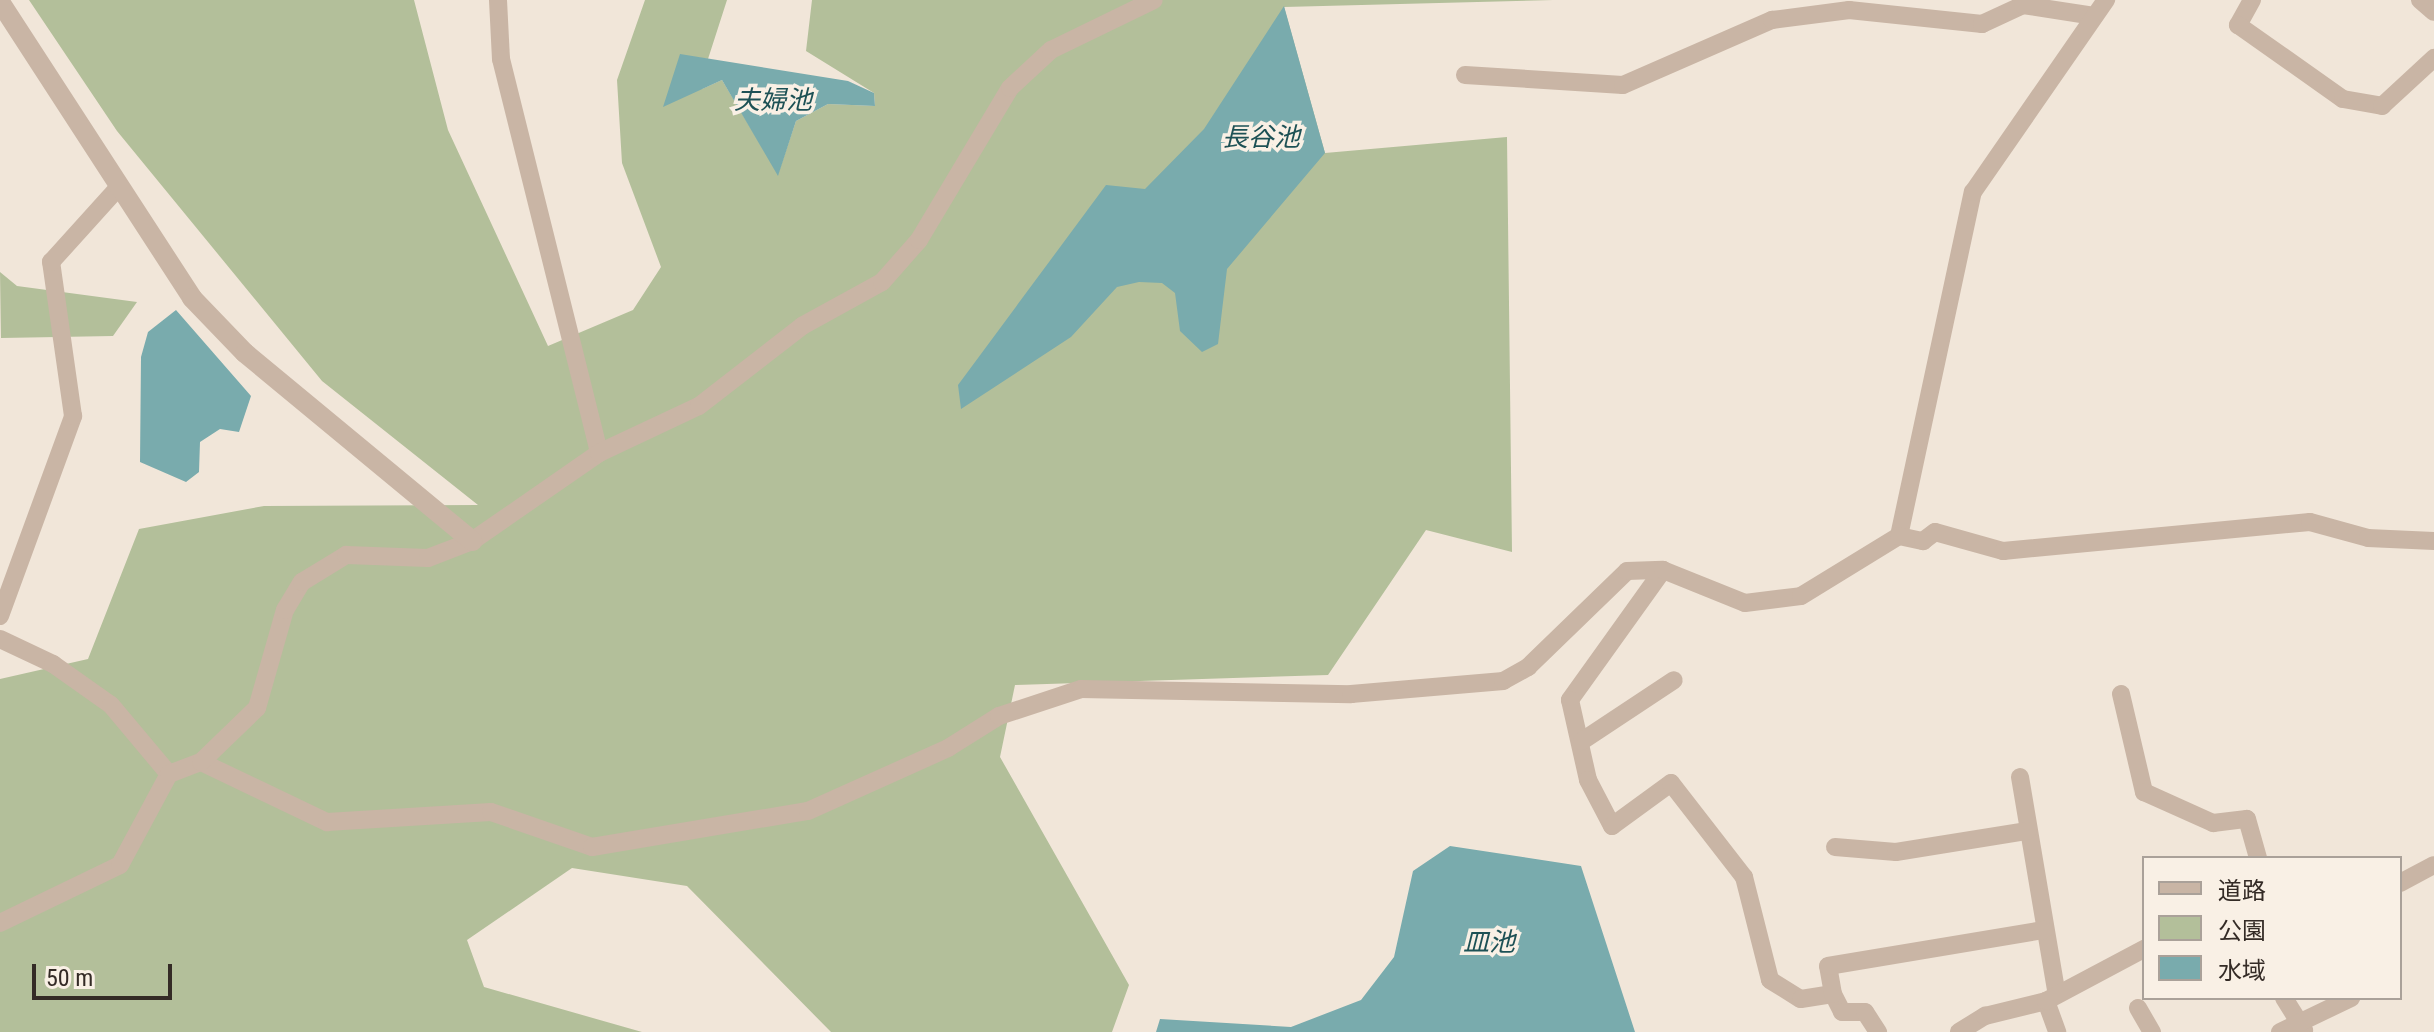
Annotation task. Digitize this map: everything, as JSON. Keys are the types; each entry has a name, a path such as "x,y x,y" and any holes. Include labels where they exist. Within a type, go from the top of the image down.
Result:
{"street":[{"path":"498,0 501,59 599,453"},
{"path":"0,923 120,865 169,774 201,762 257,708 285,610 302,582 346,555 428,558 472,541 599,453 699,406 802,326 899,269 1010,88 1051,50 1154,0"},
{"path":"1899,536 1973,192 2106,0"},
{"path":"2252,0 2238,25 2343,99 2382,106 2434,58"},
{"path":"2420,0 2434,12"},
{"path":"0,2 159,257 245,353 472,541"},
{"path":"1465,75 1623,85 1772,20 1849,10 1982,24 2023,5 2094,16"},
{"path":"0,616 73,416 51,262 117,189"},
{"path":"201,762 327,822 491,812 592,847 808,811 948,748 999,716 1067,692 1351,694 1503,681 1528,667 1627,571 1663,570 1745,603 1785,600 1899,536 1923,541 1935,532 2003,551 2310,522 2368,538 2434,541"},
{"path":"1663,570 1570,700 1582,741 1588,780 1612,826 1671,783 1744,877 1770,980 1801,999 1833,994"},
{"path":"0,639 53,664 111,705 169,774"},
{"path":"1582,741 1674,680"},
{"path":"2121,694 2144,792 2213,823 2247,819 2257,856"},
{"path":"2020,777 2057,1032"},
{"path":"1835,847 1896,852 2027,831"},
{"path":"2402,882 2434,865"},
{"path":"1878,1032 1865,1012 1842,1012 1833,994 1828,966 2044,930"},
{"path":"1959,1032 1985,1016 2051,996 2142,950"},
{"path":"2285,1000 2302,1027"},
{"path":"2280,1032 2302,1027 2348,1000"},
{"path":"2138,1008 2152,1032"}],"green space":[{"path":"29,0 414,0 448,130 548,346 633,310 661,267 622,163 617,80 645,0 727,0 708,59 680,55 702,89 722,80 778,174 796,121 828,104 875,106 874,93 806,51 812,0 1553,0 1284,7 1325,153 1507,137 1512,552 1426,530 1328,675 1015,685 1000,757 1129,985 1112,1032 831,1032 687,886 572,868 467,940 484,987 642,1032 0,1032 0,679 88,659 139,529 264,506 478,505 322,381 117,131"},
{"path":"0,272 17,286 137,302 113,336 1,338"}],"water":[{"name":"長谷池","path":"1284,6 1325,153 1227,269 1218,344 1202,352 1180,331 1175,293 1162,283 1139,282 1117,287 1071,337 961,409 958,385 1106,185 1145,189 1204,129"},
{"name":"夫婦池","path":"680,54 848,81 874,93 875,106 828,104 796,121 778,176 722,80 663,107"},
{"path":"176,310 251,396 239,432 220,429 200,442 199,472 186,482 140,462 141,357 148,332"},
{"name":"皿池","path":"1450,846 1581,866 1635,1032 1156,1032 1160,1019 1291,1027 1361,1000 1394,957 1413,871"}]}
